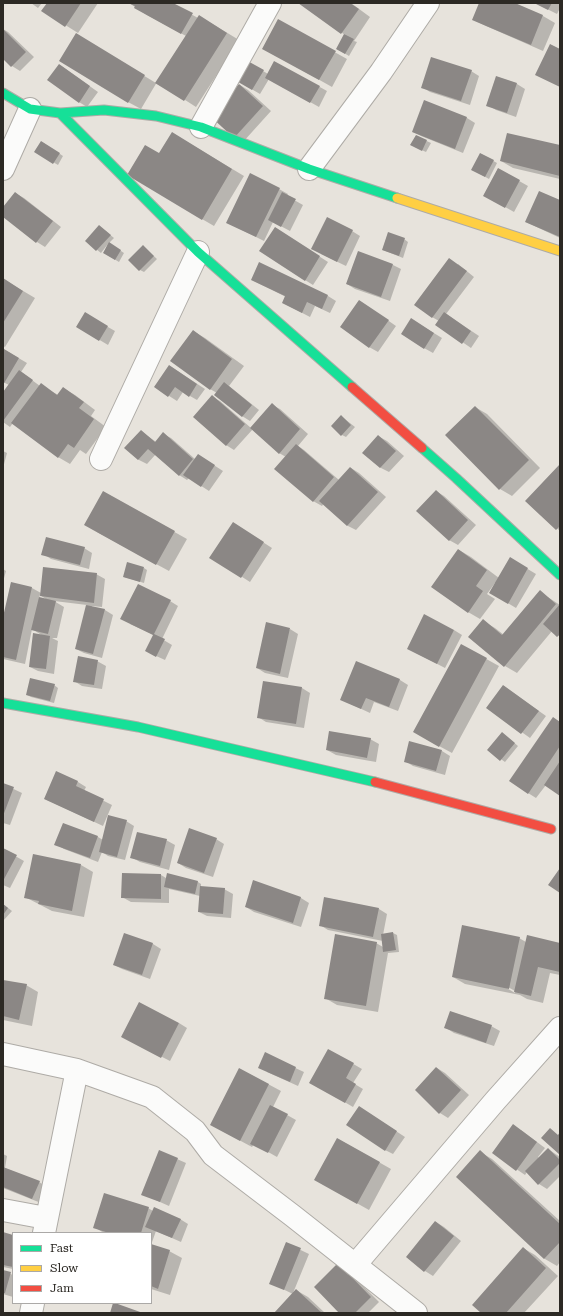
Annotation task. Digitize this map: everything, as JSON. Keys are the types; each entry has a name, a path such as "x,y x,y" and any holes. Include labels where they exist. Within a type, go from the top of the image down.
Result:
{"street":[{"path":"201,127 270,3"},
{"path":"309,169 381,72 428,3"},
{"path":"3,93 30,109 60,113 104,110 156,116 201,127 309,169 560,251"},
{"path":"3,169 30,109"},
{"path":"60,113 198,252 456,478 560,575"},
{"path":"101,459 198,252"},
{"path":"3,703 138,727 352,776 551,829"},
{"path":"355,1265 495,1101 560,1028"},
{"path":"3,1054 77,1070 152,1096 195,1131 212,1155 416,1313"},
{"path":"3,1210 45,1225 77,1070"}],"building":[{"path":"47,3 81,3 65,27 41,11"},
{"path":"128,3 173,3 193,13 181,34 134,8 135,6"},
{"path":"298,3 350,3 359,9 341,34"},
{"path":"479,3 515,3 543,15 531,45 472,20"},
{"path":"534,3 552,3 548,10"},
{"path":"199,15 227,33 184,101 155,83"},
{"path":"278,19 336,51 319,80 262,49"},
{"path":"3,29 26,52 11,67 3,59"},
{"path":"76,33 145,75 128,103 59,61"},
{"path":"344,34 354,39 345,54 336,49"},
{"path":"550,44 560,49 560,87 535,75"},
{"path":"431,57 472,70 461,101 421,88"},
{"path":"244,59 264,70 252,90 233,79"},
{"path":"274,61 320,86 310,103 265,78"},
{"path":"59,64 90,86 79,103 47,80"},
{"path":"496,76 517,83 507,113 486,106"},
{"path":"239,84 263,106 234,138 210,116"},
{"path":"424,100 467,117 455,149 412,132"},
{"path":"172,132 232,169 202,220 127,175 145,145 159,153"},
{"path":"507,133 560,145 560,176 500,161"},
{"path":"416,135 427,140 422,151 410,145"},
{"path":"41,141 60,153 53,164 34,152"},
{"path":"480,153 494,160 485,177 471,170"},
{"path":"498,168 520,180 505,208 483,196"},
{"path":"250,173 280,188 256,237 226,223"},
{"path":"539,191 560,200 560,237 525,222"},
{"path":"15,192 53,221 36,243 3,217 3,207"},
{"path":"282,192 296,199 281,227 268,220"},
{"path":"327,217 353,230 337,262 311,249"},
{"path":"99,225 111,235 96,251 85,241"},
{"path":"275,227 320,256 305,281 259,251"},
{"path":"388,232 405,238 399,256 382,250"},
{"path":"109,242 121,250 115,260 103,253"},
{"path":"143,245 154,256 139,271 128,260"},
{"path":"358,251 393,264 381,297 346,284"},
{"path":"449,258 467,271 432,318 414,305"},
{"path":"259,262 328,295 322,309 307,302 302,313 282,303 285,296 251,280"},
{"path":"3,278 23,291 3,323"},
{"path":"359,300 389,320 369,348 340,327"},
{"path":"85,312 108,326 99,341 76,327"},
{"path":"444,312 471,331 462,344 435,325"},
{"path":"411,318 434,333 424,349 401,334"},
{"path":"193,330 232,359 210,390 170,361"},
{"path":"4,349 19,358 3,385 3,351"},
{"path":"169,365 197,384 189,397 175,387 168,397 154,387"},
{"path":"19,370 33,380 3,421 3,392"},
{"path":"224,382 252,405 242,417 214,395"},
{"path":"41,383 57,395 63,387 84,402 79,408 94,419 74,448 68,444 58,458 11,423"},
{"path":"212,395 245,424 226,446 193,417"},
{"path":"272,403 300,429 279,454 250,428"},
{"path":"475,406 529,460 499,490 445,435"},
{"path":"341,415 351,425 341,436 331,426"},
{"path":"141,430 155,442 163,432 193,459 179,476 148,449 138,460 124,448"},
{"path":"378,435 396,451 380,468 362,453"},
{"path":"296,444 334,477 313,502 274,469"},
{"path":"198,454 215,465 201,487 183,475"},
{"path":"560,464 560,526 556,530 525,501"},
{"path":"350,467 378,492 347,526 319,501"},
{"path":"436,490 468,520 449,541 416,511"},
{"path":"103,491 175,531 156,565 84,525"},
{"path":"233,522 264,542 241,578 209,558"},
{"path":"46,537 85,547 80,565 41,555"},
{"path":"458,549 487,570 476,586 483,591 468,613 431,587"},
{"path":"510,557 528,568 508,604 489,593"},
{"path":"127,562 144,567 140,582 123,577"},
{"path":"43,567 97,573 94,603 40,596"},
{"path":"11,582 32,587 16,660 3,657 3,617"},
{"path":"138,584 171,600 154,634 165,639 156,657 145,651 153,635 120,619"},
{"path":"540,590 556,604 504,667 468,637 483,619 502,635"},
{"path":"39,597 56,601 48,634 31,630"},
{"path":"560,604 560,634 557,637 543,624"},
{"path":"86,605 105,609 93,654 75,649"},
{"path":"424,614 454,630 437,664 407,649"},
{"path":"266,622 290,628 280,674 256,668"},
{"path":"33,633 50,636 46,669 29,667"},
{"path":"461,644 487,658 439,747 413,732"},
{"path":"78,656 98,660 94,685 73,682"},
{"path":"356,661 400,679 389,707 366,698 361,709 340,700"},
{"path":"30,678 55,684 50,701 26,695"},
{"path":"263,681 302,687 296,724 257,718"},
{"path":"503,685 539,711 521,734 486,708"},
{"path":"553,717 560,722 560,746 528,794 509,781"},
{"path":"329,731 371,738 367,758 326,750"},
{"path":"502,732 515,743 500,761 487,750"},
{"path":"409,741 442,750 436,771 404,762"},
{"path":"560,761 560,796 544,785"},
{"path":"56,771 78,781 76,786 104,799 94,822 44,799"},
{"path":"3,783 14,787 3,816"},
{"path":"108,815 127,820 117,857 99,852"},
{"path":"63,823 98,836 90,858 54,845"},
{"path":"189,828 217,838 204,873 177,863"},
{"path":"137,832 167,839 160,866 130,858"},
{"path":"3,848 17,855 3,881"},
{"path":"33,854 81,864 72,911 38,904 39,901 24,898"},
{"path":"560,868 560,893 548,885"},
{"path":"122,873 161,874 161,899 121,898"},
{"path":"167,873 198,881 195,894 164,887"},
{"path":"253,880 301,897 293,923 245,907"},
{"path":"200,886 225,888 223,914 198,912"},
{"path":"324,897 379,908 373,937 319,926"},
{"path":"3,904 8,908 3,915"},
{"path":"462,925 520,937 509,989 452,977"},
{"path":"393,932 396,950 383,952 381,934"},
{"path":"124,933 153,943 142,975 113,965"},
{"path":"335,934 377,942 366,1006 324,999"},
{"path":"527,935 560,943 560,972 538,967 531,996 514,992"},
{"path":"3,980 27,984 19,1020 3,1016"},
{"path":"139,1002 179,1023 161,1058 121,1037"},
{"path":"450,1011 492,1025 486,1043 444,1028"},
{"path":"328,1049 354,1063 346,1078 356,1084 345,1103 309,1083"},
{"path":"265,1052 296,1067 290,1082 258,1068"},
{"path":"436,1067 461,1090 439,1114 415,1090"},
{"path":"239,1068 269,1084 240,1141 210,1125"},
{"path":"270,1105 288,1114 268,1153 250,1144"},
{"path":"359,1106 397,1131 385,1151 346,1125"},
{"path":"513,1124 537,1142 516,1171 492,1153"},
{"path":"550,1128 558,1135 560,1132 560,1155 541,1138"},
{"path":"337,1138 380,1162 357,1204 314,1180"},
{"path":"548,1148 560,1160 560,1163 538,1185 525,1171"},
{"path":"159,1150 178,1158 160,1202 141,1195"},
{"path":"480,1150 560,1224 560,1242 544,1259 456,1177"},
{"path":"3,1167 40,1181 32,1199 3,1187"},
{"path":"104,1193 149,1207 141,1232 106,1232 93,1228"},
{"path":"154,1207 181,1219 172,1238 145,1227"},
{"path":"435,1221 454,1236 424,1272 406,1257"},
{"path":"3,1232 12,1235 12,1267 3,1265"},
{"path":"286,1242 301,1248 284,1290 269,1284"},
{"path":"152,1244 170,1250 158,1289 152,1286"},
{"path":"523,1247 546,1268 506,1313 481,1313 472,1305"},
{"path":"338,1263 371,1297 355,1313 339,1313 314,1287"},
{"path":"3,1270 11,1272 5,1293 3,1293"},
{"path":"296,1289 322,1313 274,1313"},
{"path":"113,1304 118,1304 143,1313 110,1313"}],"traffic: fast":[{"path":"3,93 30,109 60,113 104,110 156,116 201,127 309,169 397,198"},
{"path":"60,113 198,252 352,387"},
{"path":"422,448 560,575"},
{"path":"3,703 138,727 375,782"}],"traffic: slow":[{"path":"397,198 560,251"}],"traffic: jam":[{"path":"352,387 422,448"},
{"path":"375,782 551,829"}]}
